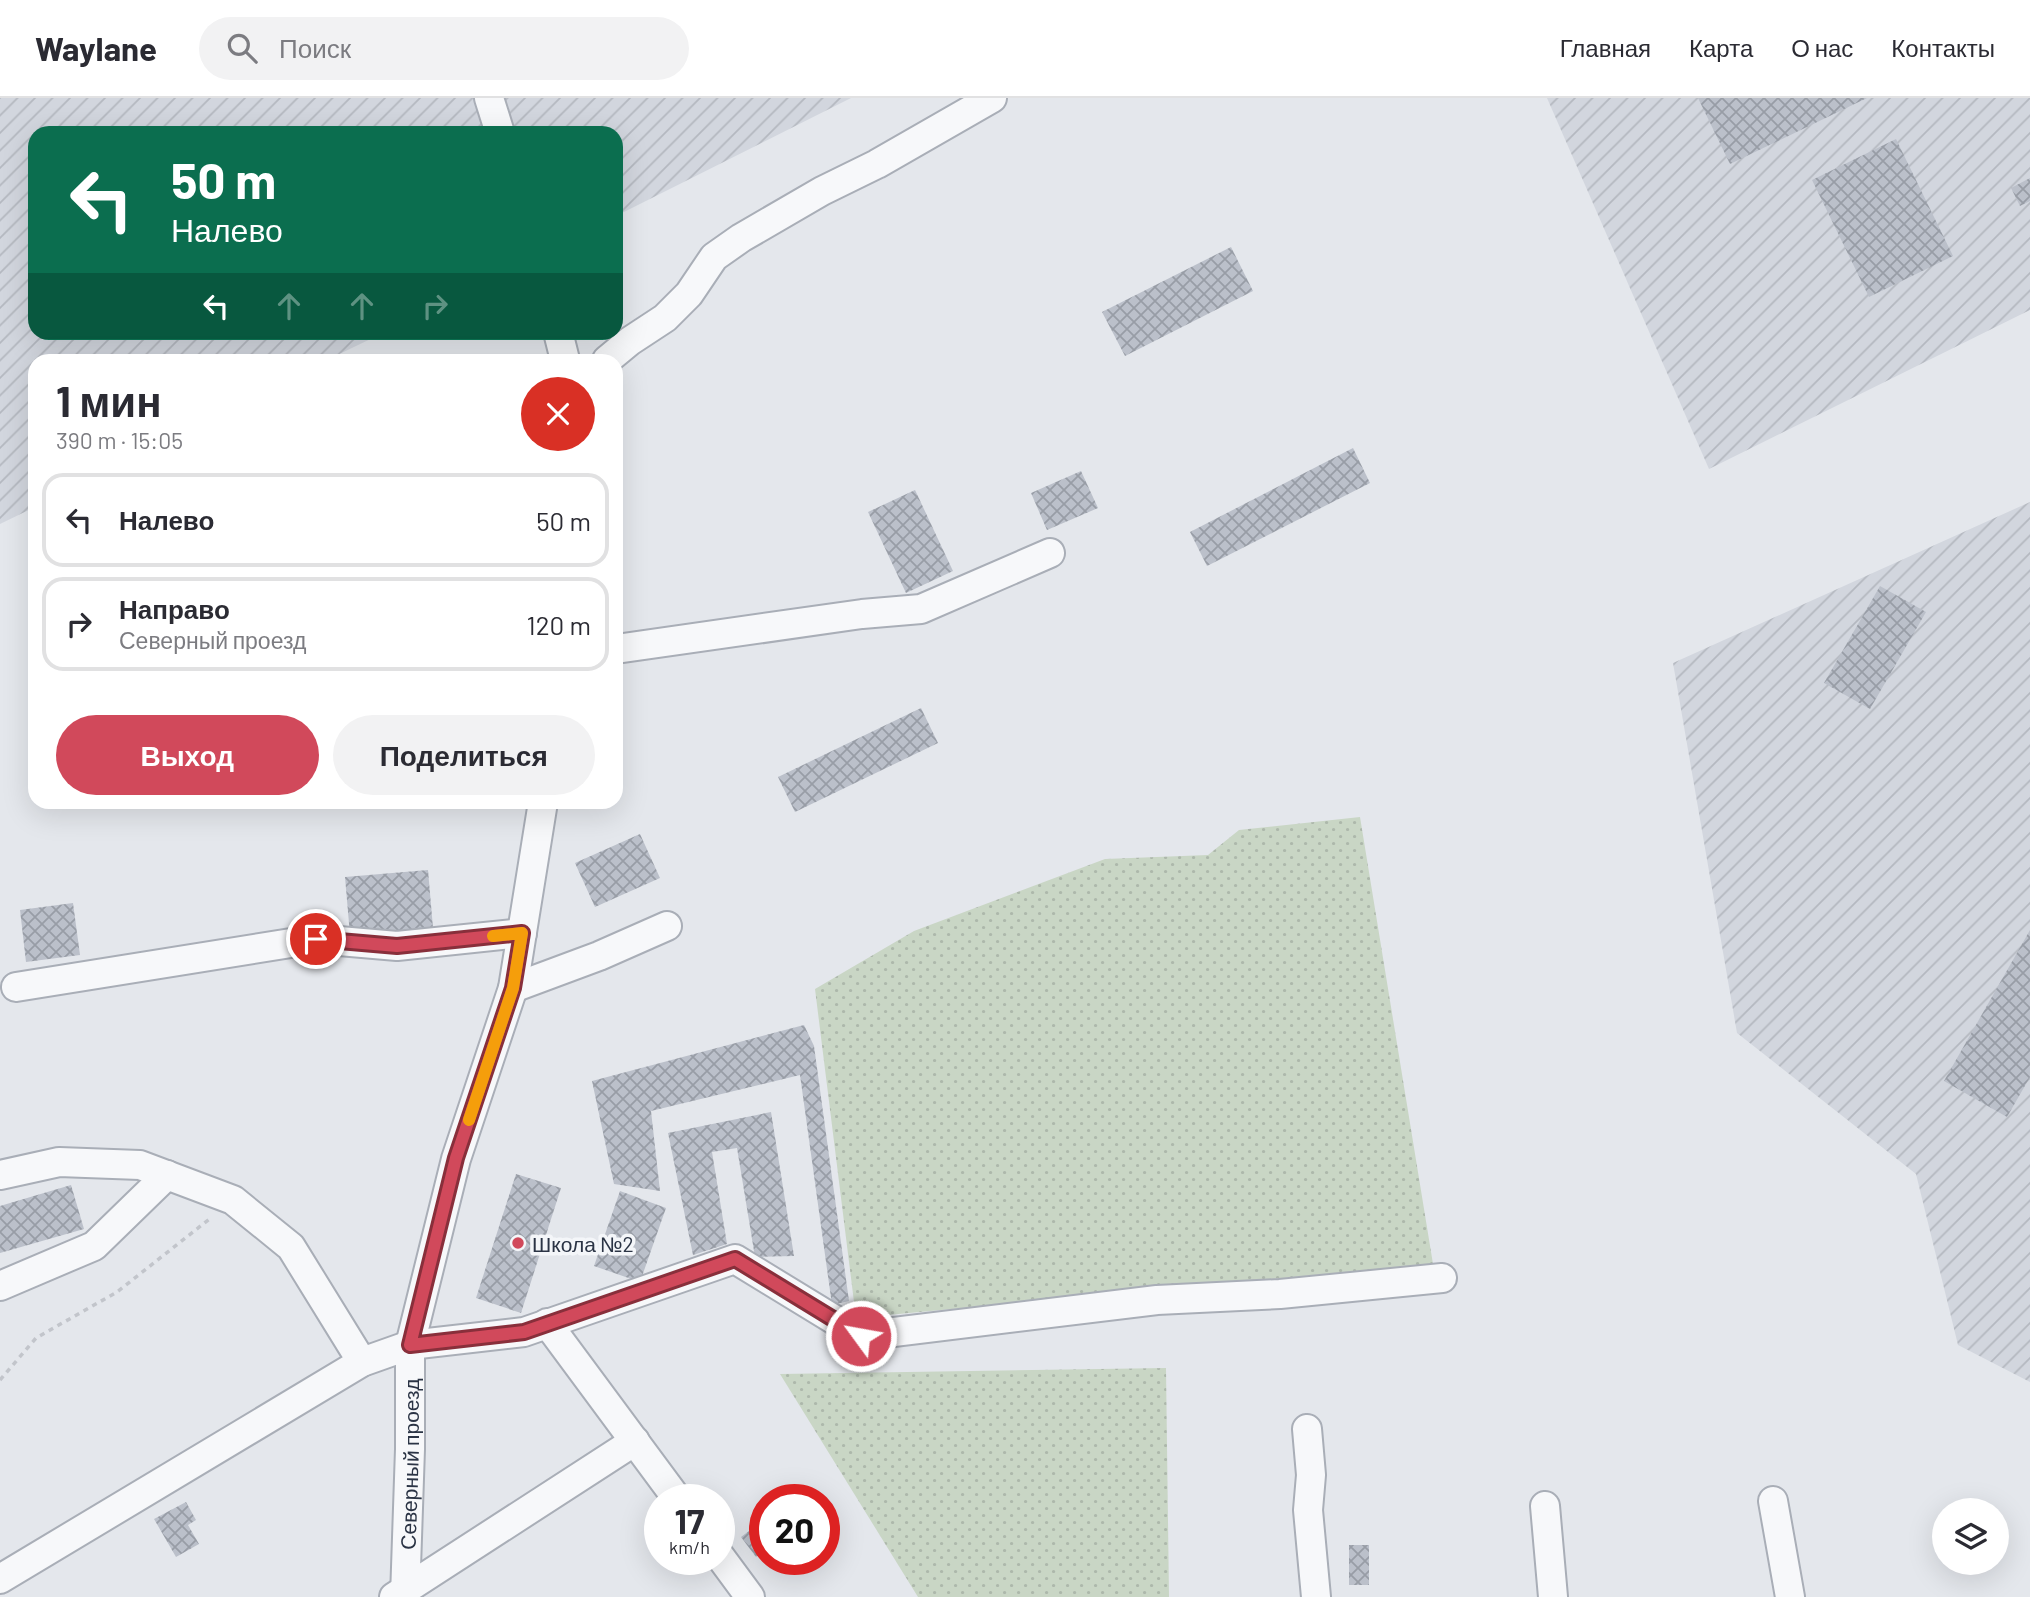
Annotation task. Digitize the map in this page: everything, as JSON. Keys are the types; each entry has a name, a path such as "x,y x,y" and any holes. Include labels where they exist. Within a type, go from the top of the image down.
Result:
{"street":[{"path":"489,98 498,126"},
{"path":"614,354 665,318 689,294 714,257 741,238 992,98"},
{"path":"623,648 920,608 1050,553"},
{"name":"Северный проезд","path":"402,1595 410,1345 456,1158 513,988 542,809"},
{"path":"513,988 599,956 667,926"},
{"path":"16,987 316,939 397,946 522,933"},
{"path":"0,1175 59,1162 140,1165 233,1200 290,1247 362,1362"},
{"path":"0,1286 94,1246 167,1175"},
{"path":"0,1578 362,1362 410,1345 524,1332 735,1259 861,1336 1157,1300 1280,1294 1442,1278"},
{"path":"547,1323 666,1484"},
{"path":"1307,1429 1311,1475 1308,1510 1316,1597"},
{"path":"402,1595 635,1441"},
{"path":"1773,1501 1790,1597"},
{"path":"1545,1506 1553,1597"},
{"path":"731,1575 743,1594"}],"path":[{"path":"0,1380 36,1338 117,1292 233,1200"}],"shaded area":[{"path":"0,98 851,98 623,212 623,126 28,126 28,340 368,340 339,354 28,354 28,510 0,524"},
{"path":"1547,98 2030,98 2030,310 1709,469"},
{"path":"2030,502 2030,1382 1958,1345 1916,1174 1737,1033 1673,663"}],"green space":[{"path":"1360,817 1433,1264 856,1318 815,989 914,931 1105,859 1208,855 1239,830"},
{"path":"1166,1368 1169,1597 918,1597 780,1374"}],"building":[{"path":"1698,98 1867,98 1730,164"},
{"path":"1896,139 1953,256 1869,297 1812,180"},
{"path":"2030,178 2030,201 2020,206 2011,188"},
{"path":"1231,247 1253,291 1125,356 1102,312"},
{"path":"1353,448 1370,483 1207,566 1190,532"},
{"path":"1081,471 1098,508 1047,530 1031,493"},
{"path":"915,490 953,571 906,593 868,512"},
{"path":"1880,586 1926,612 1870,709 1824,683"},
{"path":"921,708 938,743 795,812 778,777"},
{"path":"640,834 660,878 595,907 575,863"},
{"path":"428,870 433,928 350,935 345,877"},
{"path":"73,903 80,955 26,962 20,910"},
{"path":"2030,930 2030,1077 2007,1117 1944,1081"},
{"path":"804,1025 814,1046 849,1301 832,1305 800,1075 651,1111 660,1191 614,1184 592,1081"},
{"path":"771,1112 794,1256 755,1257 737,1148 712,1152 727,1244 693,1255 668,1133"},
{"name":"Школа №2","path":"516,1174 561,1188 521,1313 476,1298"},
{"path":"71,1185 84,1229 0,1253 0,1206"},
{"path":"620,1191 666,1208 640,1282 594,1266"},
{"path":"186,1502 196,1520 188,1525 199,1544 176,1557 154,1519"},
{"path":"749,1531 749,1548 741,1537"},
{"path":"1349,1545 1369,1545 1369,1585 1349,1585"}],"slow traffic":[{"path":"469,1120 513,988 522,933 493,936"}],"place":[{"name":"Школа №2","path":"518,1243"}],"route":[{"path":"316,939 397,946 522,933 513,988 456,1158 410,1345 524,1332 735,1259 861,1336"}]}
